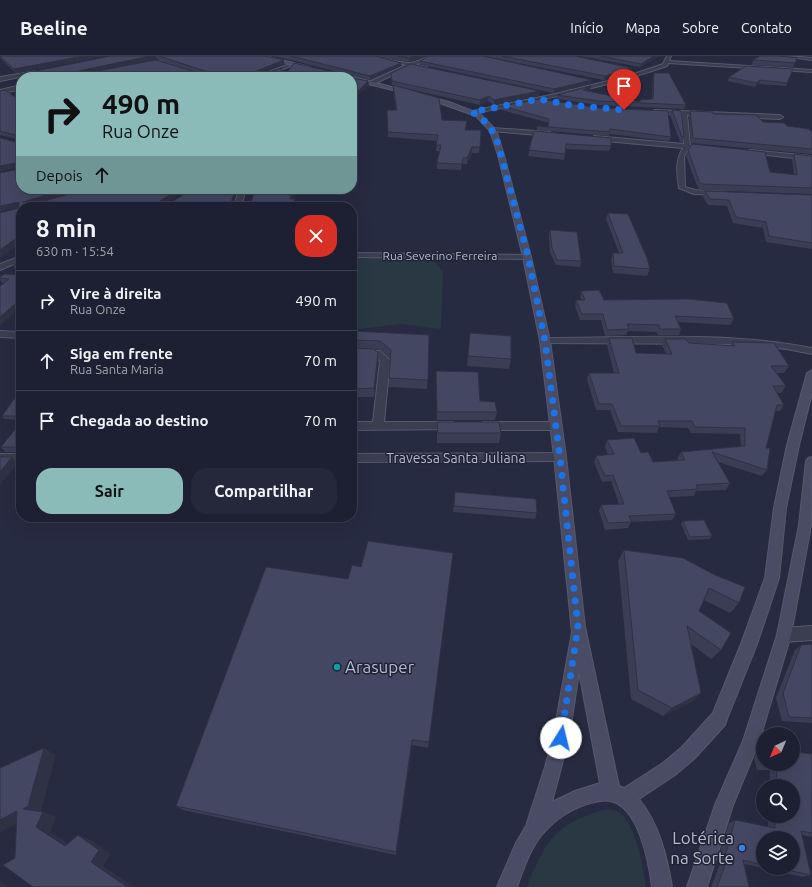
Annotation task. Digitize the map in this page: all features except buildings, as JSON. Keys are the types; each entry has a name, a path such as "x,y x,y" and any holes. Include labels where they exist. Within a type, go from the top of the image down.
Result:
{"street":[{"path":"259,56 311,68"},
{"path":"271,56 293,65"},
{"path":"368,56 433,70"},
{"path":"371,82 431,56"},
{"path":"790,56 812,59"},
{"path":"472,112 555,96 605,84 659,68 668,59 812,71"},
{"path":"136,65 157,62 194,72"},
{"path":"272,72 293,65"},
{"path":"288,72 293,65"},
{"path":"633,69 648,71"},
{"path":"35,72 45,70"},
{"path":"0,79 16,76"},
{"path":"357,79 447,103 472,112 485,121 493,130 528,256 545,341 560,458 578,627 618,795 643,822 653,843 660,867 662,887"},
{"path":"590,80 605,84"},
{"path":"0,92 16,88"},
{"path":"540,93 555,96"},
{"path":"539,99 553,102"},
{"path":"647,111 780,117"},
{"path":"684,112 687,146 681,156 681,184 685,190 694,192 728,194"},
{"path":"493,130 558,135"},
{"path":"588,138 717,149"},
{"path":"739,151 812,158"},
{"name":"Rua Severino Ferreira","path":"357,255 528,256"},
{"path":"0,266 16,260"},
{"path":"0,274 9,275"},
{"path":"0,334 16,334"},
{"path":"545,341 732,341 787,346 812,351"},
{"path":"357,353 378,353 385,360 378,426"},
{"path":"534,831 549,814 560,806 597,792 618,795 669,769 688,753 718,718 749,644 772,578 780,508 793,445 812,373"},
{"path":"357,426 556,426"},
{"path":"0,458 16,458"},
{"name":"Travessa Santa Juliana","path":"357,458 560,458"},
{"path":"697,887 724,805 752,742 784,635 804,525 812,461"},
{"path":"507,887 534,831 554,767 561,738 578,627"},
{"path":"784,635 812,633"}],"shaded area":[{"path":"357,258 415,258 434,262 443,271 441,329 401,324 357,329"},
{"path":"603,810 618,812 624,817 629,825 638,846 646,887 527,887 546,846 553,837 573,822"}],"place":[{"name":"Arasuper","path":"337,667"},
{"name":"Lotérica na Sorte","path":"742,848"}],"route":[{"path":"561,738 578,627 558,437 545,341 528,256 498,144 493,130 485,121 472,112 539,99 570,105 624,110"}]}
